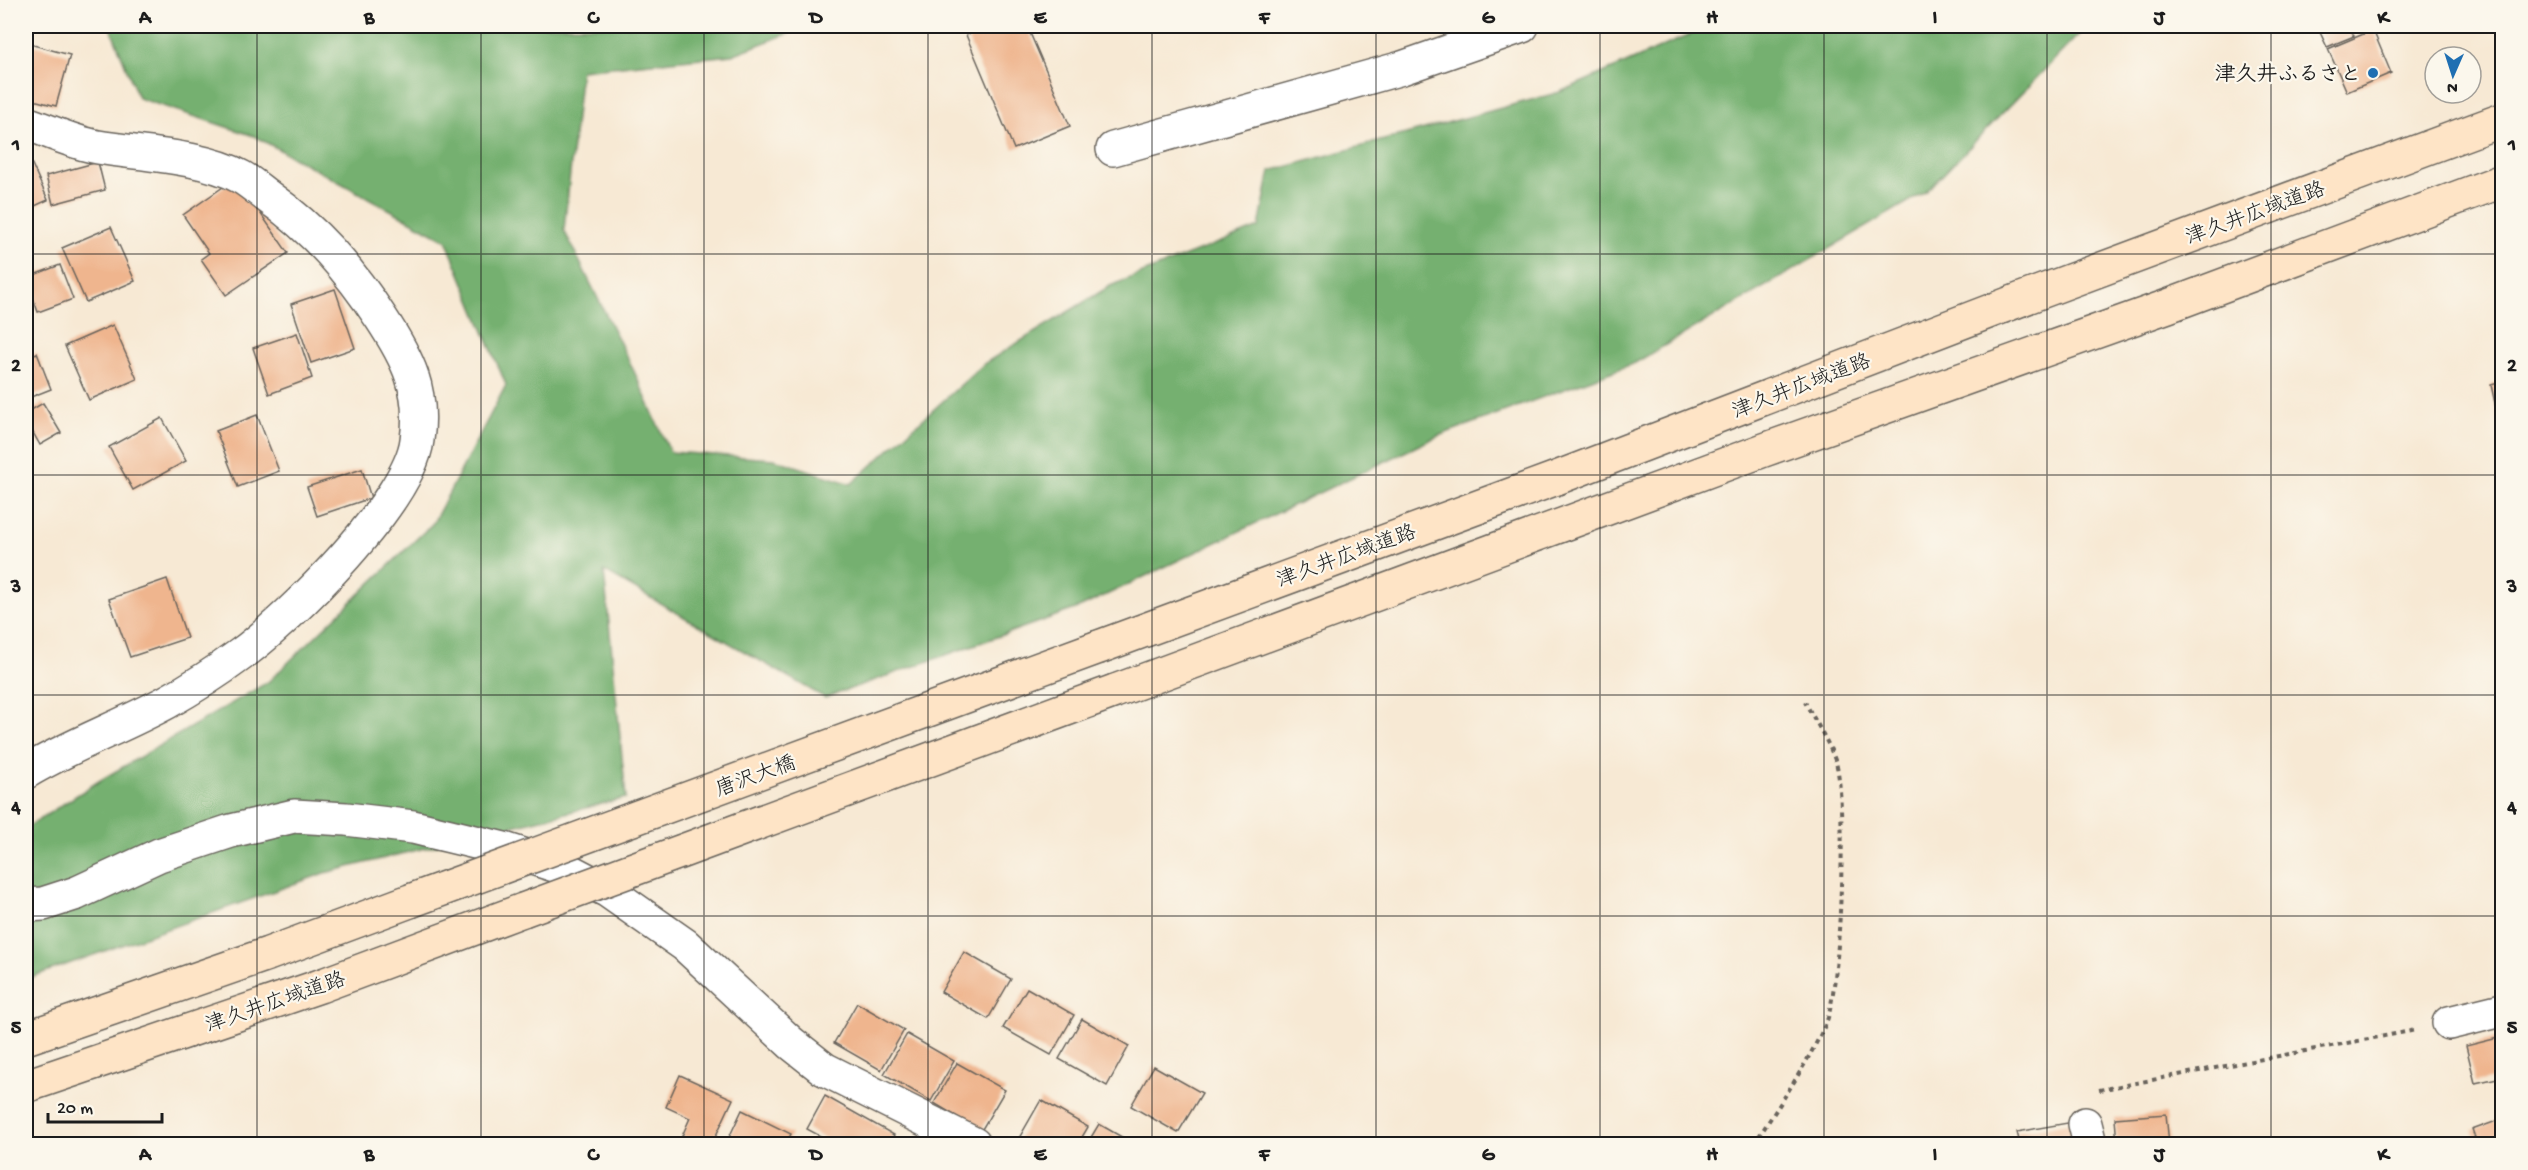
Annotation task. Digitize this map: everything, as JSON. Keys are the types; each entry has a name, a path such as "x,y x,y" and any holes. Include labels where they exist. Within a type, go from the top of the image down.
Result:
{"main road":[{"name":"津久井広域道路","path":"1099,647 1565,475 2040,292 2502,120"},
{"name":"津久井広域道路","path":"26,1086 298,993 1753,454 2168,306 2502,181"},
{"name":"唐沢大橋","path":"26,1038 268,954 1099,647"}],"street":[{"path":"1113,149 1402,68 1522,26"},
{"path":"26,123 94,146 175,157 240,176 298,218 360,285 407,360 419,406 417,441 410,467 387,505 363,536 298,604 242,654 206,678 166,702 26,772"},
{"path":"26,905 43,904 77,893 159,855 231,831 294,816 413,827 504,849 564,868 608,891 685,945 791,1043 824,1069 974,1144"},
{"path":"2449,1023 2502,1011"}],"path":[{"path":"1754,1144 1791,1086 1827,1020 1835,974 1842,813 1836,764 1805,702"},
{"path":"2087,1134 2091,1091 2449,1023"}],"green space":[{"path":"110,26 808,26 732,55 581,70 564,230 634,371 670,452 774,459 851,484 985,363 1110,286 1259,227 1270,171 1560,92 1696,32 1703,26 2087,26 1927,191 1635,363 1438,436 1081,607 825,698 604,571 626,798 325,873 26,979 26,828 99,781 268,682 433,523 506,385 446,240 254,136 138,98"}],"building":[{"path":"987,26 1027,26 1070,126 1014,149 966,35"},
{"path":"2317,26 2349,26 2354,36 2327,47"},
{"path":"2373,30 2391,73 2347,92 2328,49"},
{"path":"26,43 70,55 56,106 26,98"},
{"path":"26,151 48,200 26,210"},
{"path":"98,162 105,190 53,204 46,176"},
{"path":"236,178 288,253 226,295 201,259 209,253 183,215"},
{"path":"111,227 135,281 86,302 62,248"},
{"path":"60,265 73,299 38,312 26,278"},
{"path":"335,289 355,348 311,363 291,304"},
{"path":"113,325 137,379 89,400 65,346"},
{"path":"297,333 312,378 269,394 253,348"},
{"path":"37,353 51,389 26,399 26,357"},
{"path":"2502,382 2502,425 2500,426 2491,385"},
{"path":"43,403 61,433 40,445 26,420 26,413"},
{"path":"257,415 279,471 238,487 216,431"},
{"path":"162,418 186,461 133,490 109,447"},
{"path":"362,469 371,498 317,516 307,487"},
{"path":"167,579 187,638 130,657 109,599"},
{"path":"964,952 1011,979 988,1019 941,992"},
{"path":"1027,988 1074,1015 1051,1055 1003,1028"},
{"path":"857,1003 904,1030 881,1070 834,1043"},
{"path":"1082,1019 1129,1046 1107,1086 1059,1059"},
{"path":"907,1034 954,1061 931,1101 884,1074"},
{"path":"2502,1037 2502,1077 2475,1083 2466,1046"},
{"path":"957,1063 1005,1090 981,1131 934,1103"},
{"path":"1154,1066 1202,1093 1178,1133 1131,1106"},
{"path":"680,1075 733,1099 712,1144 700,1144 682,1136 690,1118 666,1107"},
{"path":"825,1096 894,1135 889,1144 835,1144 807,1129"},
{"path":"1041,1100 1088,1127 1078,1144 1026,1144 1018,1140"},
{"path":"742,1110 791,1134 786,1144 726,1144"},
{"path":"2166,1114 2169,1144 2117,1144 2115,1118"},
{"path":"2502,1119 2502,1144 2477,1144 2472,1130"},
{"path":"2073,1122 2077,1144 2020,1144 2017,1132"},
{"path":"1099,1124 1134,1144 1087,1144"}],"place":[{"name":"津久井ふるさと","path":"2373,73"}]}
